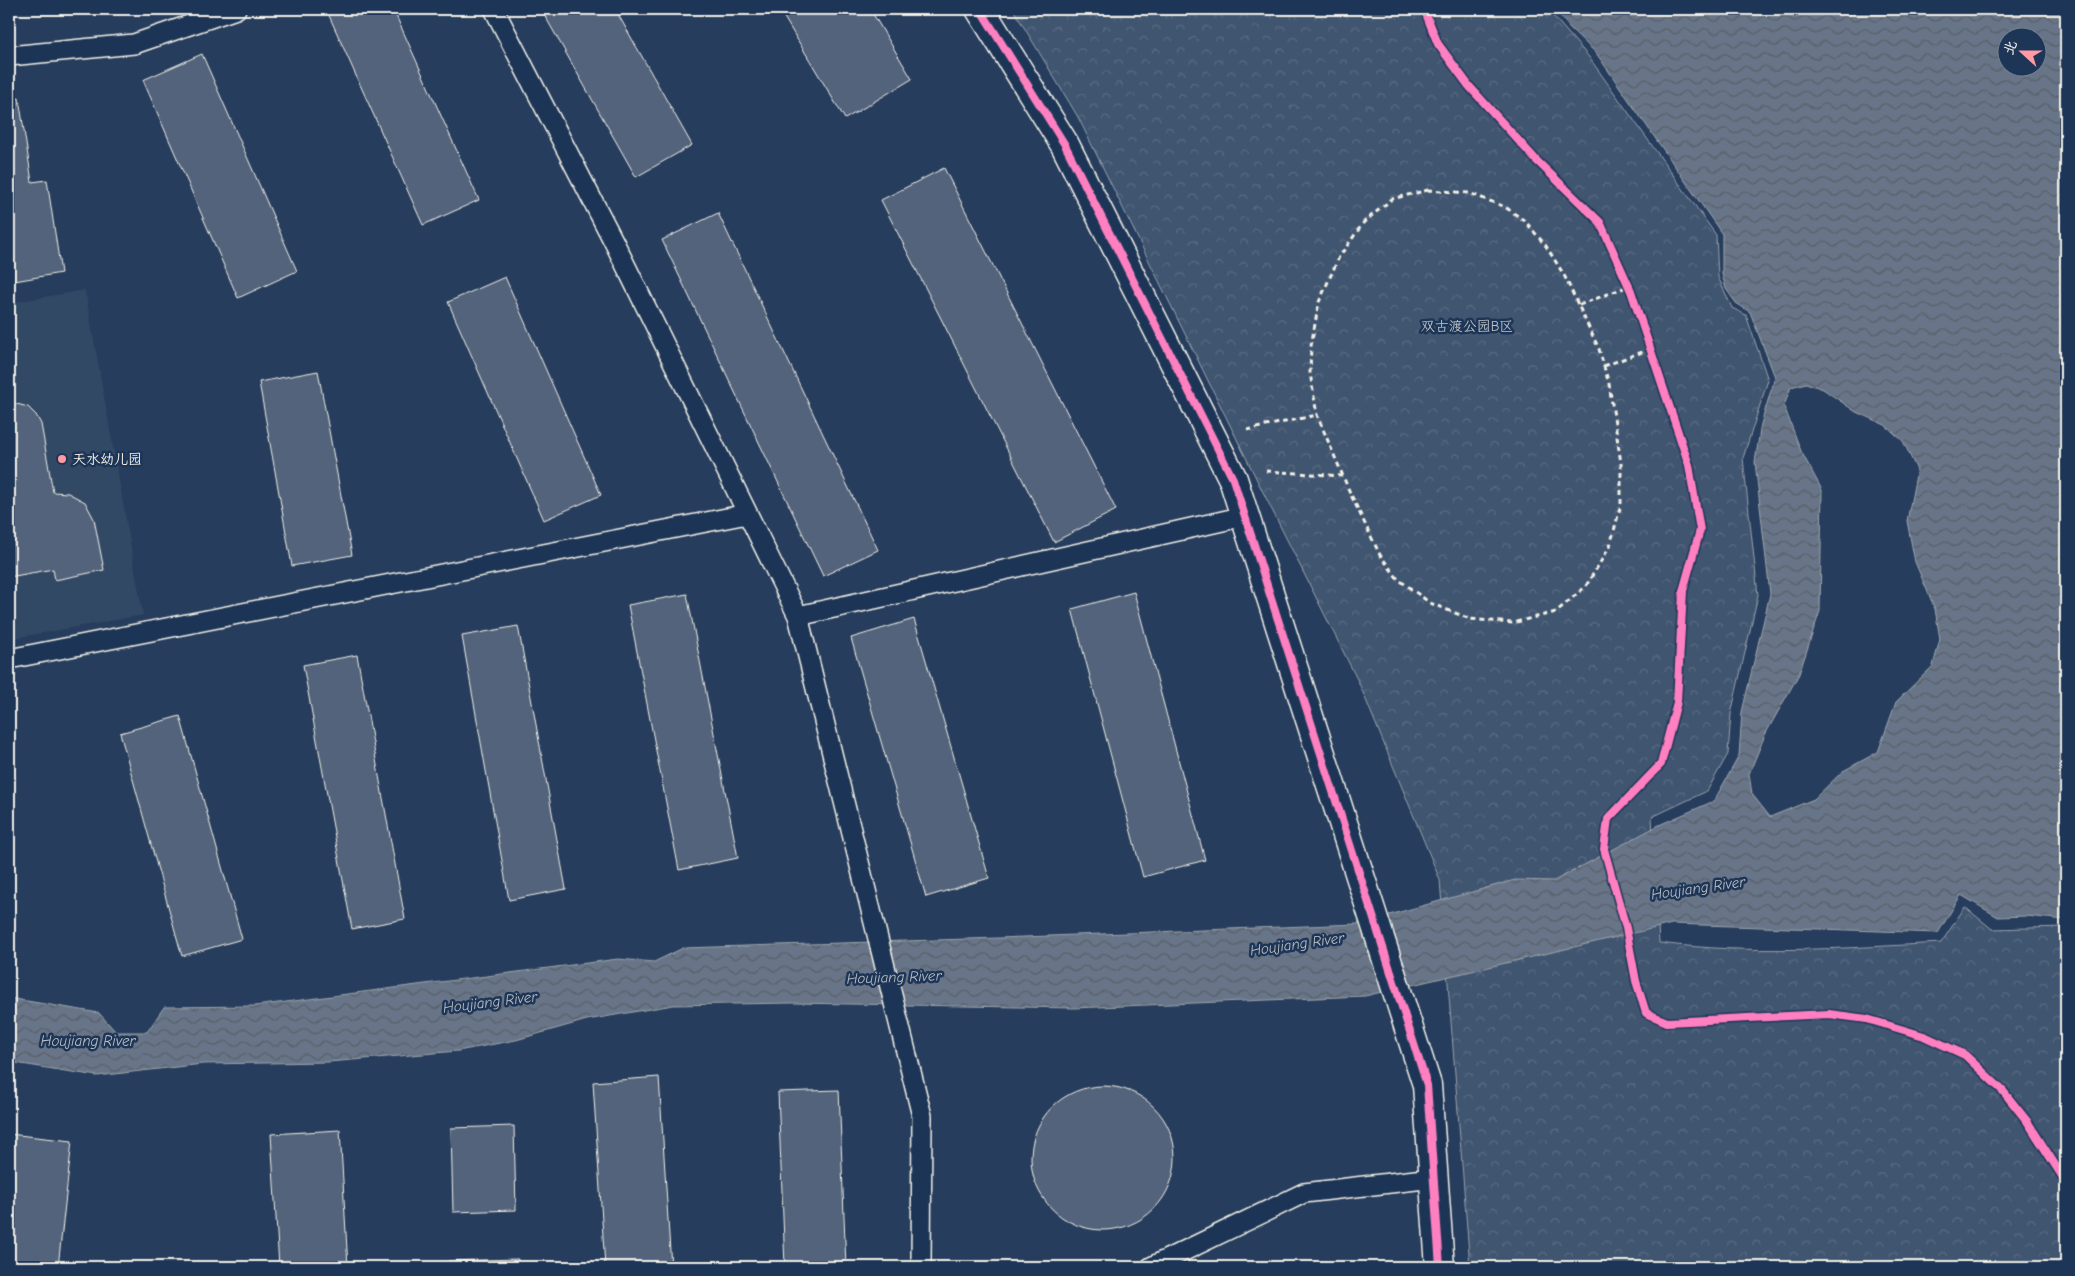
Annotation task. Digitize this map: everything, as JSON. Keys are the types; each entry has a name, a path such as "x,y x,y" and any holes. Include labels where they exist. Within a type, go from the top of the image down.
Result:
{"street":[{"path":"980,9 1064,145 1228,469 1418,1053 1426,1085 1440,1267"}],"lane":[{"path":"9,56 134,44 236,9"},
{"path":"494,9 615,244 798,616 922,1116 921,1267"},
{"path":"9,659 748,514"},
{"path":"798,616 1244,516"},
{"path":"1151,1267 1304,1193 1433,1178"}],"path":[{"path":"1428,190 1469,193 1505,207 1525,221 1546,246 1564,275 1599,349 1604,366 1609,384 1621,463 1621,504 1610,546 1586,586 1556,612 1512,623 1470,619 1430,603 1398,579 1380,555 1343,476 1317,415 1310,373 1310,355 1320,302 1339,257 1364,222 1392,199 1428,190"},
{"path":"1578,305 1629,286"},
{"path":"1604,366 1650,348"},
{"path":"1212,438 1317,415"},
{"path":"1228,469 1343,476"}],"shaded area":[{"name":"天水幼儿园","path":"85,290 143,615 9,639 9,303"}],"green space":[{"name":"双古渡公园B区","path":"1013,9 1547,9 1588,56 1716,235 1718,277 1732,308 1746,315 1768,380 1743,458 1758,595 1731,714 1728,754 1707,791 1652,817 1659,943 1694,947 1765,950 1941,943 1965,907 1992,929 2065,927 2066,1267 1470,1267 1440,880 1359,683 1078,117"}],"water":[{"name":"Houjiang River","path":"1555,9 2066,9 2066,920 2026,916 1998,917 1961,895 1938,933 1672,924 1365,996 1074,1008 793,1003 673,1005 587,1020 516,1040 458,1051 329,1062 203,1064 97,1076 9,1062 9,998 99,1013 116,1032 147,1032 164,1007 255,1006 618,959 654,962 683,948 1357,924 1515,880 1554,881 1659,825 1714,801 1739,756 1742,712 1770,594 1755,462 1761,424 1775,377 1750,312 1736,303 1726,289 1722,274 1722,234 1596,53 1569,27","holes":["1806,383 1823,389 1856,412 1885,425 1903,441 1917,470 1907,521 1915,562 1935,609 1940,639 1933,666 1896,702 1878,752 1843,771 1814,799 1770,817 1752,794 1749,774 1765,735 1799,674 1820,611 1822,490 1801,451 1784,406 1791,387"]}],"building":[{"path":"332,9 393,9 479,200 423,225 327,11"},
{"path":"541,9 615,9 692,145 636,177"},
{"path":"779,9 870,9 912,79 845,119"},
{"path":"202,54 297,271 238,298 143,80"},
{"path":"19,98 32,182 47,180 61,273 9,282 9,100"},
{"path":"944,168 1116,510 1054,542 881,200"},
{"path":"718,213 878,550 823,576 662,240"},
{"path":"505,277 601,495 544,520 448,302"},
{"path":"318,371 352,555 292,566 259,382"},
{"path":"9,402 28,407 36,415 41,424 53,492 68,493 85,502 94,519 104,570 55,580 53,569 9,577"},
{"path":"1134,592 1205,860 1143,877 1072,609"},
{"path":"687,594 738,858 679,870 628,605"},
{"path":"914,619 989,878 926,897 851,638"},
{"path":"518,626 566,889 509,900 462,636"},
{"path":"357,655 405,919 352,929 303,665"},
{"path":"180,716 242,939 182,956 120,733"},
{"path":"659,1077 671,1267 605,1267 593,1082"},
{"path":"1103,1086 1130,1092 1143,1098 1154,1107 1163,1118 1169,1131 1175,1158 1169,1185 1163,1198 1154,1209 1143,1218 1130,1224 1103,1230 1076,1224 1063,1218 1052,1209 1043,1198 1037,1185 1031,1158 1037,1131 1043,1118 1052,1107 1063,1098 1076,1092"},
{"path":"839,1090 846,1267 785,1267 778,1092"},
{"path":"514,1126 516,1210 453,1212 451,1128"},
{"path":"340,1130 348,1267 279,1267 271,1134"},
{"path":"9,1134 72,1141 58,1267 9,1267"},
{"path":"518,1259 518,1267 448,1267 448,1261"}],"cycle path":[{"path":"980,9 1065,145 1233,479 1427,1085 1440,1267"},
{"path":"1424,9 1438,44 1469,86 1536,160 1600,222 1631,291 1689,465 1700,530 1683,591 1677,702 1661,764 1608,819 1604,849 1626,928 1636,981 1646,1013 1667,1022 1829,1014 1867,1019 1924,1036 1965,1055 2003,1091 2027,1121 2066,1182"}],"place":[{"name":"天水幼儿园","path":"62,459"}]}
